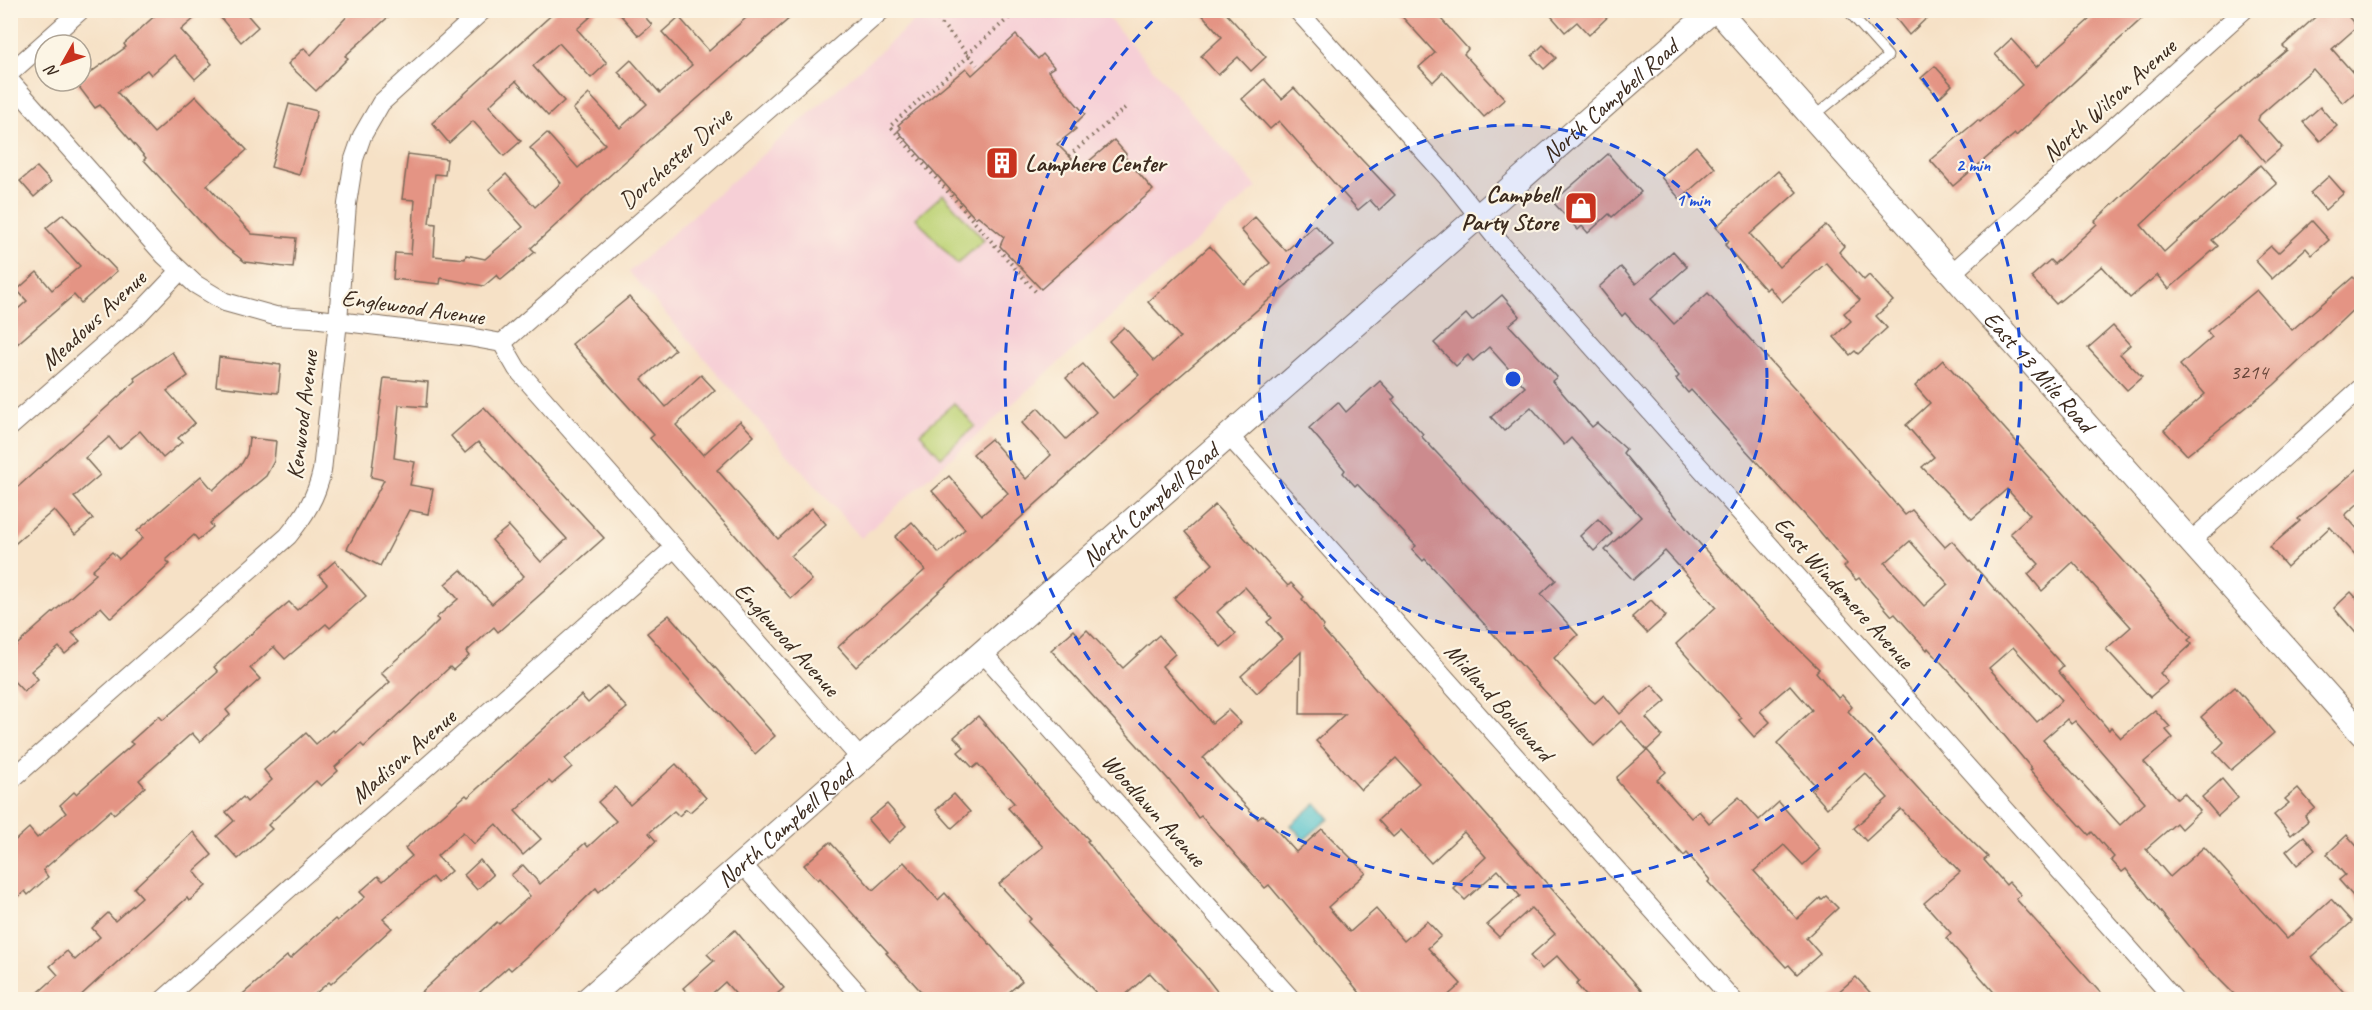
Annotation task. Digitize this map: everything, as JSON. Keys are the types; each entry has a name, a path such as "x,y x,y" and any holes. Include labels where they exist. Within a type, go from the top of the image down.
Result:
{"street":[{"path":"10,73 81,10"},
{"name":"Kenwood Avenue","path":"10,781 288,536 308,513 317,493 322,471 338,321 347,204 354,159 366,124 391,93 483,10"},
{"name":"Dorchester Drive","path":"502,344 882,10"},
{"name":"East Windemere Avenue","path":"1297,10 2175,999"},
{"name":"North Campbell Road","path":"587,999 741,862 1230,437 1478,215 1715,10"},
{"name":"East 13 Mile Road","path":"1715,10 1813,117 2361,734"},
{"name":"North Wilson Avenue","path":"1952,273 2244,10"},
{"name":"Englewood Avenue","path":"10,81 180,271 210,293 251,311 275,316 338,321 469,337 502,344 516,369 861,758"},
{"name":"Meadows Avenue","path":"10,427 139,314 180,271"},
{"path":"2190,542 2361,387"},
{"name":"Midland Boulevard","path":"1230,437 1732,999"},
{"name":"Madison Avenue","path":"163,999 674,548"},
{"name":"Woodlawn Avenue","path":"982,652 1292,999"},
{"path":"741,862 864,999"}],"lane":[{"path":"1813,117 1888,56 1847,10"}],"path":[{"path":"930,10 977,65"},
{"path":"1010,17 890,126 1036,292"},
{"path":"1068,156 1126,107"}],"shaded area":[{"path":"926,11 1102,11 1257,187 861,538 629,272"}],"green space":[{"path":"943,194 984,240 957,264 916,218"},
{"path":"954,403 975,426 941,457 920,433"}],"water":[{"path":"1316,803 1329,818 1304,840 1291,825"}],"building":[{"path":"161,10 204,10 181,30 212,64 195,79 174,55 151,75 147,70 117,92 154,133 196,96 247,150 207,185 252,234 296,238 293,268 245,262 217,240 144,160 146,158 100,105 95,108 84,93 93,93 93,71 126,47 124,44"},
{"path":"214,10 243,10 258,27 241,42"},
{"path":"353,10 396,10 345,56 348,58 316,91 288,64 304,48 311,55"},
{"path":"557,10 598,10 577,29 607,63 591,78 559,43 533,66 564,101 548,116 516,81 489,106 521,141 504,156 473,121 449,143 432,123"},
{"path":"616,10 639,10 652,25 639,36"},
{"path":"755,10 799,10 620,166 531,248 535,252 501,280 497,275 484,286 441,278 440,284 393,279 395,253 411,254 415,200 402,199 408,154 447,159 445,175 435,174 429,223 436,224 434,256 465,259 466,255 485,259 523,227 489,189 506,174 535,207 561,183 530,148 547,133 578,168 605,144 573,109 589,94 620,128 647,104 618,72 631,60 660,93 692,65 662,32 679,17 709,51"},
{"path":"1198,10 1223,10 1266,57 1251,71 1238,57 1218,75 1201,56 1222,37"},
{"path":"1396,10 1433,10 1468,49 1464,54 1505,99 1484,117 1443,72 1433,82 1419,67 1435,53"},
{"path":"1546,10 1615,10 1589,35 1577,22 1565,32"},
{"path":"1889,10 1935,10 1909,35"},
{"path":"2100,10 2151,10 2016,136 2015,134 1953,186 1930,160 1978,120 1980,122 2022,85 1995,54 2011,39 2036,67"},
{"path":"2323,10 2343,10 2357,27 2332,49 2361,82 2361,87 2343,103 2313,69 2260,115 2258,120 2282,147 2265,162 2240,133 2141,225 2164,252 2260,165 2277,184 2212,240 2218,246 2169,289 2157,275 2130,298 2102,266 2056,304 2031,277 2050,260 2054,264 2097,224 2095,221 2188,134 2287,50 2283,46"},
{"name":"Lamphere Center","path":"1016,35 1038,59 1043,54 1054,67 1048,71 1085,114 1073,126 1076,129 1057,144 1081,168 1114,140 1126,154 1124,156 1153,190 1041,289 1000,246 1004,237 978,216 975,218 898,131 901,128 898,125 966,68 972,75"},
{"path":"1543,45 1556,58 1544,69 1532,56"},
{"path":"1935,66 1952,85 1939,98 1921,78"},
{"path":"1264,79 1282,99 1294,88 1395,195 1379,210 1370,200 1358,210 1279,121 1270,129 1242,99"},
{"path":"289,104 317,111 299,175 271,167"},
{"path":"2320,107 2337,126 2320,141 2303,122"},
{"path":"1696,146 1715,168 1680,199 1661,177"},
{"path":"1608,154 1641,192 1612,217 1609,214 1588,233 1582,226 1578,230 1553,202"},
{"path":"37,167 51,182 34,197 20,181"},
{"path":"1778,171 1797,192 1750,234 1779,267 1826,225 1844,246 1839,252 1864,280 1869,275 1893,301 1876,316 1887,328 1858,354 1855,351 1850,355 1834,337 1851,321 1844,313 1860,300 1826,263 1782,302 1769,287 1766,290 1725,245 1729,241 1716,227"},
{"path":"2329,176 2344,193 2325,210 2310,193"},
{"path":"63,214 117,271 81,303 74,295 10,350 10,316 27,301 17,290 37,272 52,290 80,266 46,228"},
{"path":"1255,217 1286,251 1315,225 1333,245 1124,424 856,667 838,647 925,570 895,537 912,522 939,553 965,529 932,491 949,476 982,515 1008,493 973,454 991,439 1026,479 1051,455 1022,423 1038,408 1066,439 1096,412 1066,378 1083,364 1113,398 1139,375 1109,341 1124,327 1154,361 1180,337 1148,302 1210,246 1245,285 1270,263 1241,230"},
{"path":"2312,221 2329,240 2312,255 2306,248 2272,279 2255,260 2271,246 2278,253"},
{"path":"1673,251 1687,267 1651,299 1674,324 1708,293 1821,417 1905,515 1912,510 1945,547 1952,541 2063,666 2058,671 2109,730 2111,727 2121,738 2155,710 2170,727 2166,730 2173,738 2144,762 2177,799 2184,793 2200,811 2181,829 2176,823 2146,849 2170,877 2204,847 2287,939 2331,899 2352,922 2312,957 2350,999 2239,999 2198,958 2126,869 2122,872 2111,860 2114,857 2092,832 2089,835 2030,770 2032,769 1970,694 1895,614 1892,616 1859,578 1856,580 1844,567 1847,564 1816,527 1691,390 1688,393 1676,379 1679,376 1648,339 1625,313 1622,316 1599,287 1621,267 1636,284","holes":["1910,541 1948,584 1924,606 1885,563","2013,647 2062,700 2037,722 1989,668","2067,719 2071,724 2075,721 2145,802 2120,825 2043,740"]},
{"path":"2353,277 2361,286 2361,302 2274,385 2187,455 2164,430 2205,394 2180,365 2212,337 2207,331 2257,290 2292,330"},
{"path":"1502,295 1520,316 1509,325 1557,377 1552,381 1592,427 1597,423 1626,449 1623,453 1684,526 1757,608 1819,669 1816,672 1838,698 1842,695 1852,707 1848,711 1925,796 1988,857 1984,860 2006,885 2009,882 2021,895 2016,899 2106,999 2000,999 1946,938 1951,933 1924,903 1960,872 1901,809 1866,841 1854,828 1888,798 1865,773 1827,808 1811,790 1816,786 1777,743 1812,710 1790,685 1760,711 1770,722 1754,737 1739,720 1742,718 1676,644 1716,607 1665,551 1633,580 1605,550 1641,517 1571,438 1564,445 1531,407 1504,431 1491,417 1525,387 1489,347 1473,361 1468,355 1456,366 1434,343 1466,314 1472,321"},
{"path":"629,297 675,350 642,379 666,407 701,375 715,390 676,425 703,455 740,421 754,436 717,470 778,539 812,508 826,524 791,556 812,580 791,599 650,438 654,435 572,344"},
{"path":"2113,326 2130,345 2120,354 2142,377 2127,390 2088,348"},
{"path":"172,352 188,376 167,391 195,423 178,438 182,442 163,458 140,431 119,449 109,437 85,458 100,475 74,497 93,519 75,535 54,510 10,548 10,494 136,381 134,378"},
{"path":"219,357 281,365 278,393 216,386"},
{"path":"1943,360 2192,637 2188,640 2192,644 2160,673 2168,682 2150,697 2106,649 2131,627 2073,562 2042,591 2028,574 2039,564 2010,533 2030,515 2007,489 1972,519 1922,467 1934,457 1906,425 1930,403 1915,386"},
{"path":"384,378 428,382 426,407 399,405 394,458 415,462 410,485 433,489 428,514 409,510 380,566 347,549 384,480 371,477"},
{"path":"1380,381 1395,397 1392,400 1423,434 1421,436 1556,580 1541,594 1578,635 1554,658 1590,699 1595,703 1604,695 1620,714 1652,685 1666,701 1646,718 1662,736 1647,750 1621,721 1594,746 1425,559 1423,561 1412,549 1416,546 1357,484 1355,486 1343,473 1345,470 1309,428 1338,402 1346,412"},
{"path":"484,407 604,538 498,632 494,627 466,652 469,656 453,670 450,667 364,747 361,744 335,767 338,771 321,786 316,781 268,825 272,829 238,859 217,836 234,821 226,812 243,797 247,802 272,780 264,770 306,733 316,744 332,730 334,732 390,682 381,673 423,636 439,620 436,618 458,599 445,584 461,570 492,604 524,576 492,540 509,526 541,562 567,539 478,442 465,453 451,436"},
{"path":"249,438 276,441 274,461 266,476 210,523 213,527 198,540 194,535 166,560 170,564 111,618 101,607 72,633 80,641 65,654 59,647 31,671 38,679 24,692 10,677 10,651 96,574 92,570 112,552 119,559 143,538 137,531 201,476 213,490 242,463 247,454"},
{"path":"2361,466 2361,501 2345,515 2361,533 2361,561 2330,527 2287,567 2270,547 2300,521 2298,519"},
{"path":"1215,505 1288,586 1291,583 1304,597 1302,599 1324,626 1322,629 1649,999 1589,999 1576,984 1579,981 1557,956 1542,969 1530,956 1555,934 1531,908 1499,937 1487,925 1520,896 1498,870 1465,900 1453,888 1486,857 1464,832 1431,863 1401,830 1393,837 1378,820 1419,783 1396,758 1361,790 1316,741 1345,714 1300,714 1301,652 1257,693 1241,676 1282,639 1267,622 1272,618 1245,587 1217,612 1236,634 1221,647 1174,598 1213,564 1185,532"},
{"path":"1598,519 1612,534 1594,551 1580,536"},
{"path":"335,561 366,596 330,628 326,624 285,659 274,647 250,668 260,679 226,710 230,715 200,742 192,733 139,780 145,787 114,814 111,810 43,870 48,877 28,895 25,891 10,904 10,845 29,828 37,838 66,813 60,805 74,792 76,794 133,744 130,742 159,716 163,720 218,672 214,667 244,640 289,602 297,610 327,584 319,575"},
{"path":"2351,592 2361,603 2361,639 2334,608"},
{"path":"1651,600 1666,616 1647,633 1632,617"},
{"path":"669,615 775,736 755,754 647,633"},
{"path":"1074,630 1080,637 1087,630 1123,668 1159,635 1175,654 1162,666 1212,723 1228,710 1241,723 1203,758 1225,784 1258,819 1263,815 1296,852 1322,829 1366,873 1328,907 1350,932 1376,909 1404,941 1427,921 1441,936 1428,948 1461,984 1444,999 1365,999 1269,885 1265,888 1201,816 1198,818 1177,789 1051,650"},
{"path":"607,686 627,708 565,759 572,767 552,784 549,781 515,811 541,839 523,855 496,824 474,844 463,832 437,856 451,871 437,883 432,877 383,919 392,928 331,984 329,982 309,999 237,999 287,956 290,959 335,919 337,921 365,897 360,892 378,876 383,881 412,856 405,848 466,795 468,797 581,695 588,703"},
{"path":"2235,687 2274,733 2231,770 2214,752 2224,742 2201,717"},
{"path":"978,716 1043,792 1089,840 1087,841 1119,882 1202,972 1223,999 1174,999 1150,973 1121,999 1102,999 1028,922 1031,919 999,884 1043,847 1008,808 1014,803 978,764 973,768 958,752 964,747 954,737"},
{"path":"1647,750 1666,772 1657,780 1691,818 1699,811 1709,823 1739,797 1759,820 1779,802 1820,849 1803,865 1784,845 1754,871 1797,919 1820,898 1821,900 1826,896 1838,908 1806,938 1820,954 1797,974 1789,965 1786,967 1708,882 1710,880 1687,853 1684,856 1618,782 1617,777"},
{"path":"676,764 706,798 690,812 686,809 679,816 674,811 649,833 656,841 599,892 596,888 527,956 511,970 508,967 472,999 414,999 497,922 499,924 530,896 511,875 523,865 540,884 585,843 588,847 616,821 598,802 615,787 630,805"},
{"path":"2222,779 2238,798 2218,816 2202,797"},
{"path":"2298,788 2315,808 2305,816 2308,821 2291,835 2274,815 2289,803 2285,799"},
{"path":"954,794 970,812 952,828 936,810"},
{"path":"887,804 906,826 888,843 868,820"},
{"path":"193,832 212,855 194,871 206,886 189,901 187,898 77,999 31,999 58,975 50,966 67,951 75,960 100,937 92,928 108,913 115,921 142,897 134,888"},
{"path":"2347,835 2361,851 2361,905 2339,880 2345,875 2327,854"},
{"path":"2304,836 2315,850 2297,865 2286,851"},
{"path":"830,842 873,890 904,862 938,900 945,893 1022,981 1001,999 928,999 820,878 818,880 804,865"},
{"path":"480,860 493,875 477,890 464,875"},
{"path":"735,930 784,988 771,999 740,999 725,982 706,999 693,999 683,988 714,961 707,954"},
{"path":"1856,977 1876,999 1830,999"}],"place":[{"name":"Lamphere Center","path":"1002,163"},
{"name":"Campbell Party Store","path":"1581,208"}]}
